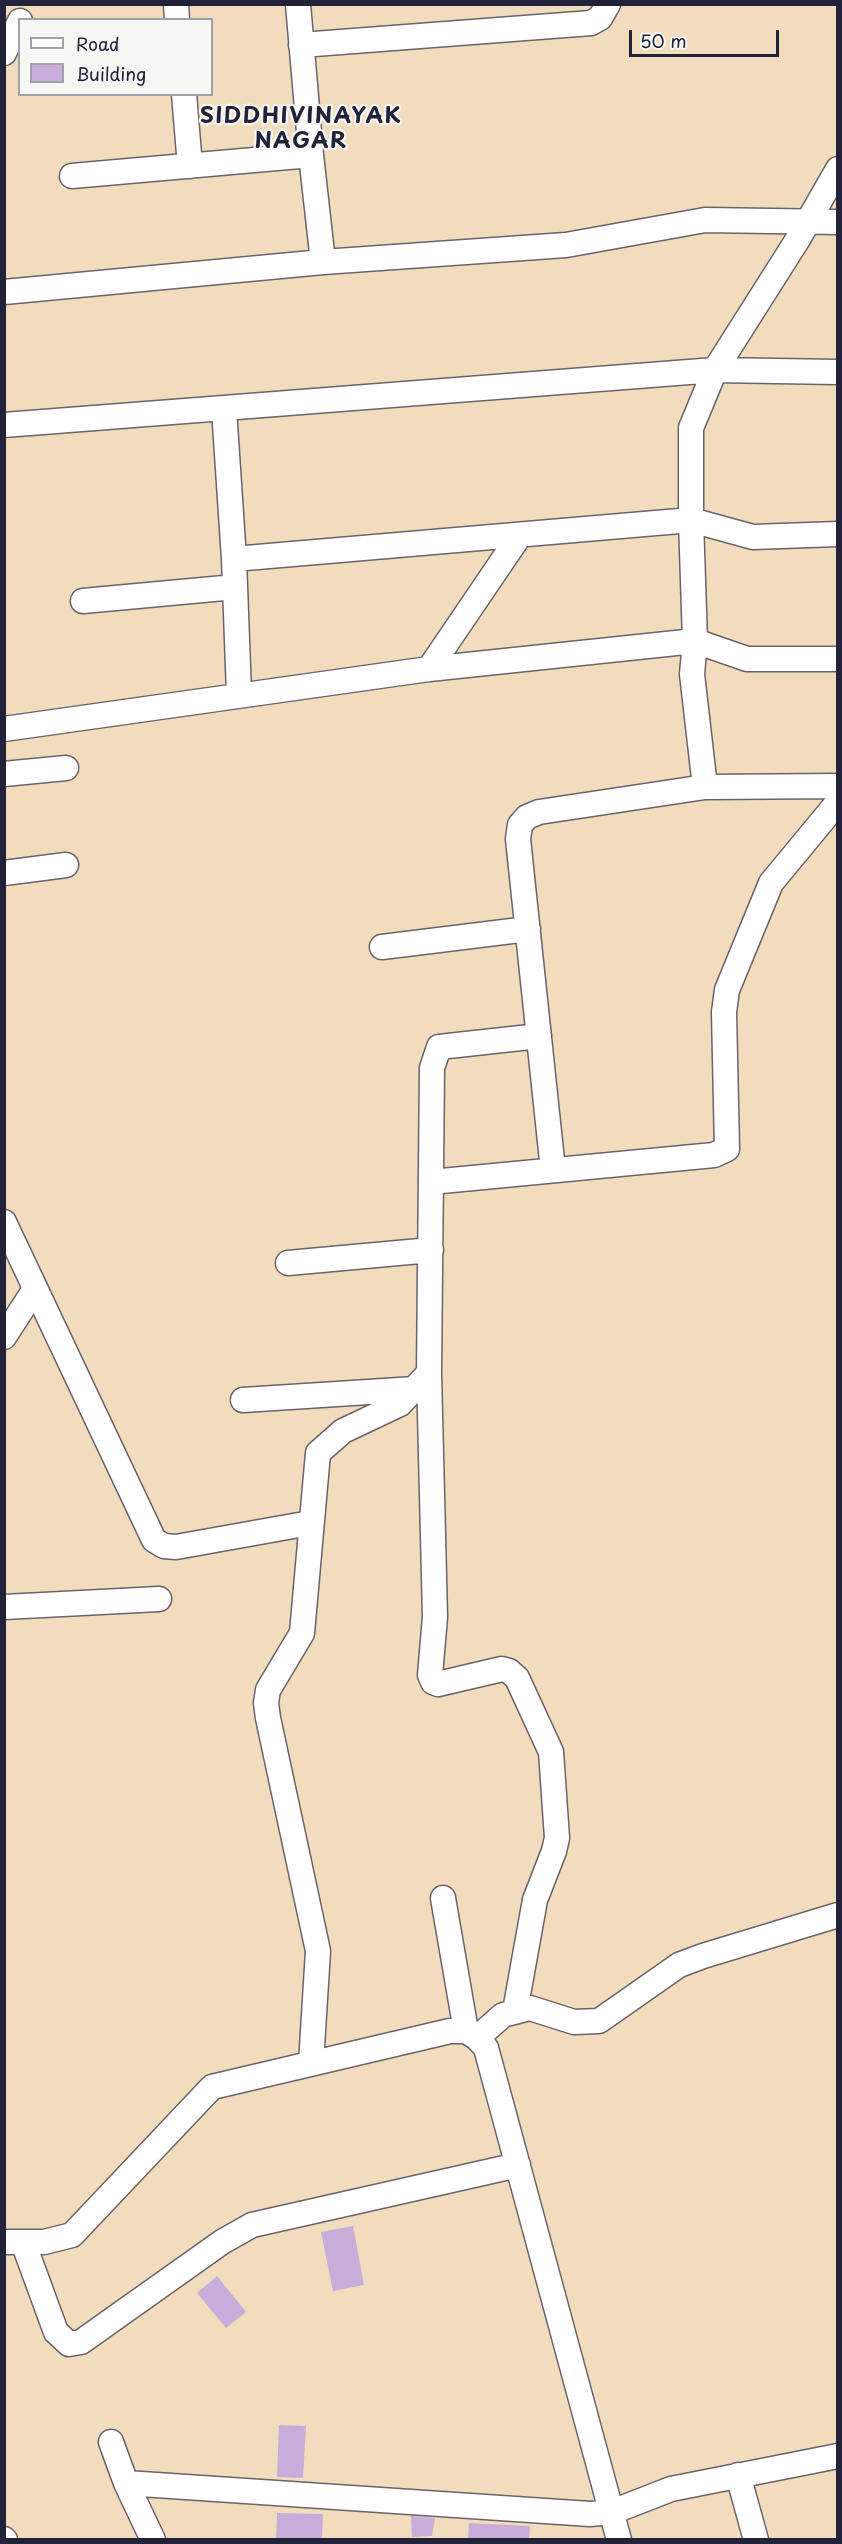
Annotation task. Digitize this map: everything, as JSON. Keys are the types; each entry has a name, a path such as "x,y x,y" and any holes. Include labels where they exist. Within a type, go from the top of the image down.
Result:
{"street":[{"path":"21,18 27,4"},
{"path":"298,4 310,156 324,262"},
{"path":"301,45 591,23 600,18 608,4"},
{"path":"4,53 18,24"},
{"path":"184,96 190,166"},
{"path":"72,176 310,156"},
{"path":"705,787 692,674 695,641 691,428 715,370 774,279 837,169"},
{"path":"4,292 324,262 566,245 705,220 837,222"},
{"path":"4,425 715,370 837,372"},
{"path":"224,409 234,559 238,694"},
{"path":"234,559 691,520 753,537 837,534"},
{"path":"429,669 520,535"},
{"path":"83,601 235,587"},
{"path":"4,729 238,694 429,669 695,641 747,659 837,659"},
{"path":"4,774 66,768"},
{"path":"553,1170 518,839 520,825 527,817 539,812 705,787 837,786"},
{"path":"431,1182 714,1155 727,1149 724,1012 727,990 771,884 837,802"},
{"path":"4,873 66,865"},
{"path":"382,947 528,929"},
{"path":"515,2011 535,1900 557,1838 551,1752 517,1678 509,1671 502,1669 438,1684 433,1682 430,1675 435,1617 422,1381 431,1250 432,1068 439,1047 452,1043 539,1036"},
{"path":"4,1222 154,1540 164,1546 176,1547 310,1523"},
{"path":"288,1263 431,1250"},
{"path":"4,1337 35,1289"},
{"path":"243,1400 422,1381"},
{"path":"311,2063 318,1951 266,1703 273,1680 302,1633 318,1453 336,1435 400,1404 422,1381"},
{"path":"4,1607 159,1599"},
{"path":"443,1899 472,2035"},
{"path":"472,2035 515,2011 530,2008 574,2022 599,2021 680,1965 837,1915"},
{"path":"518,2165 252,2226 222,2241 81,2342 69,2344 56,2332 14,2242 44,2242 72,2235 212,2087 450,2031 472,2035 486,2048 547,2271 619,2540"},
{"path":"111,2442 126,2484 153,2540"},
{"path":"126,2484 590,2514 612,2512 656,2492 837,2456"},
{"path":"738,2475 756,2540"}],"building":[{"path":"353,2226 364,2285 333,2291 321,2232"},
{"path":"217,2276 246,2312 226,2328 197,2293"},
{"path":"279,2425 306,2426 303,2478 277,2477"},
{"path":"277,2513 323,2514 322,2540 276,2540"},
{"path":"411,2516 435,2518 432,2536 412,2537"},
{"path":"469,2523 530,2526 529,2540 468,2540"}],"district":[{"name":"SIDDHIVINAYAK NAGAR","path":"301,130"}]}
